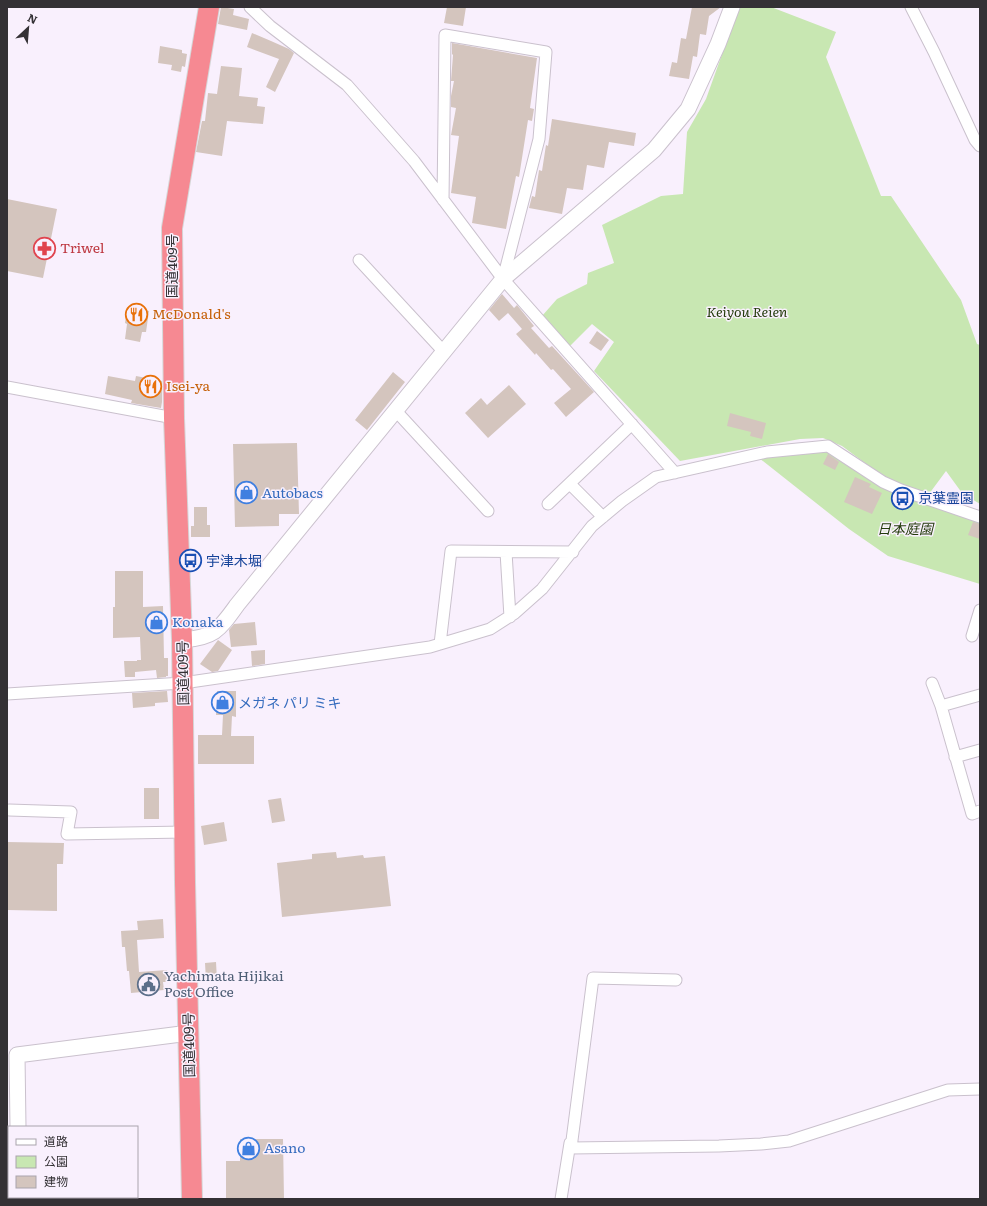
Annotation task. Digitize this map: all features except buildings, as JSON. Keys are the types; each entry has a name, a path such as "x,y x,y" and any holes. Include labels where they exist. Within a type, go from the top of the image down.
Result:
{"highway":[{"name":"国道409号","path":"192,1199 183,683 174,418 172,228 181,166 209,7"}],"street":[{"path":"250,7 270,26 347,84 414,162 503,280 675,473"},
{"path":"182,640 200,639 210,634 223,624 503,280 654,150 673,129 688,109 718,44 732,7"},
{"path":"911,7 934,52 975,140 980,146"},
{"path":"443,200 445,35 546,52 539,140 503,280"},
{"path":"359,260 444,352"},
{"path":"7,387 174,418"},
{"path":"396,411 488,511"},
{"path":"548,504 632,424"},
{"path":"7,694 183,683 430,646 490,629 510,617 542,589 592,526 622,501 656,477 767,452 828,446 884,482 901,490 980,517"},
{"path":"570,484 603,517"},
{"path":"440,644 451,551 572,552"},
{"path":"506,552 510,617"},
{"path":"972,636 980,610"},
{"path":"932,683 941,706 972,814 980,811"},
{"path":"941,706 980,695"},
{"path":"955,757 980,750"},
{"path":"9,810 71,812 67,834 185,832"},
{"path":"571,1148 593,978 676,980"},
{"path":"18,1126 17,1055 188,1033"},
{"path":"571,1148 719,1146 789,1141 948,1090 980,1088"},
{"path":"561,1199 570,1143 571,1148"}],"green space":[{"name":"Keiyou Reien","path":"739,7 771,7 836,32 826,57 881,196 891,196 961,300 977,344 980,345 980,504 962,493 946,471 929,494 891,480 877,472 842,446 823,438 800,439 680,461 594,371 614,342 592,324 570,346 542,316 557,299 587,284 588,273 614,263 602,225 661,196 683,194 687,132 706,99"},
{"name":"日本庭園","path":"828,452 980,521 980,584 888,556 849,529 759,458"}],"place":[{"name":"Triwel","path":"44,248"},
{"name":"McDonald's","path":"137,314"},
{"name":"Isei-ya","path":"150,386"},
{"name":"Autobacs","path":"246,493"},
{"name":"京葉霊園","path":"902,498"},
{"name":"宇津木堀","path":"190,561"},
{"name":"Konaka","path":"157,622"},
{"name":"メガネ パリ ミキ","path":"222,703"},
{"name":"Yachimata Hijikai Post Office","path":"148,984"},
{"name":"Asano","path":"249,1148"}]}
